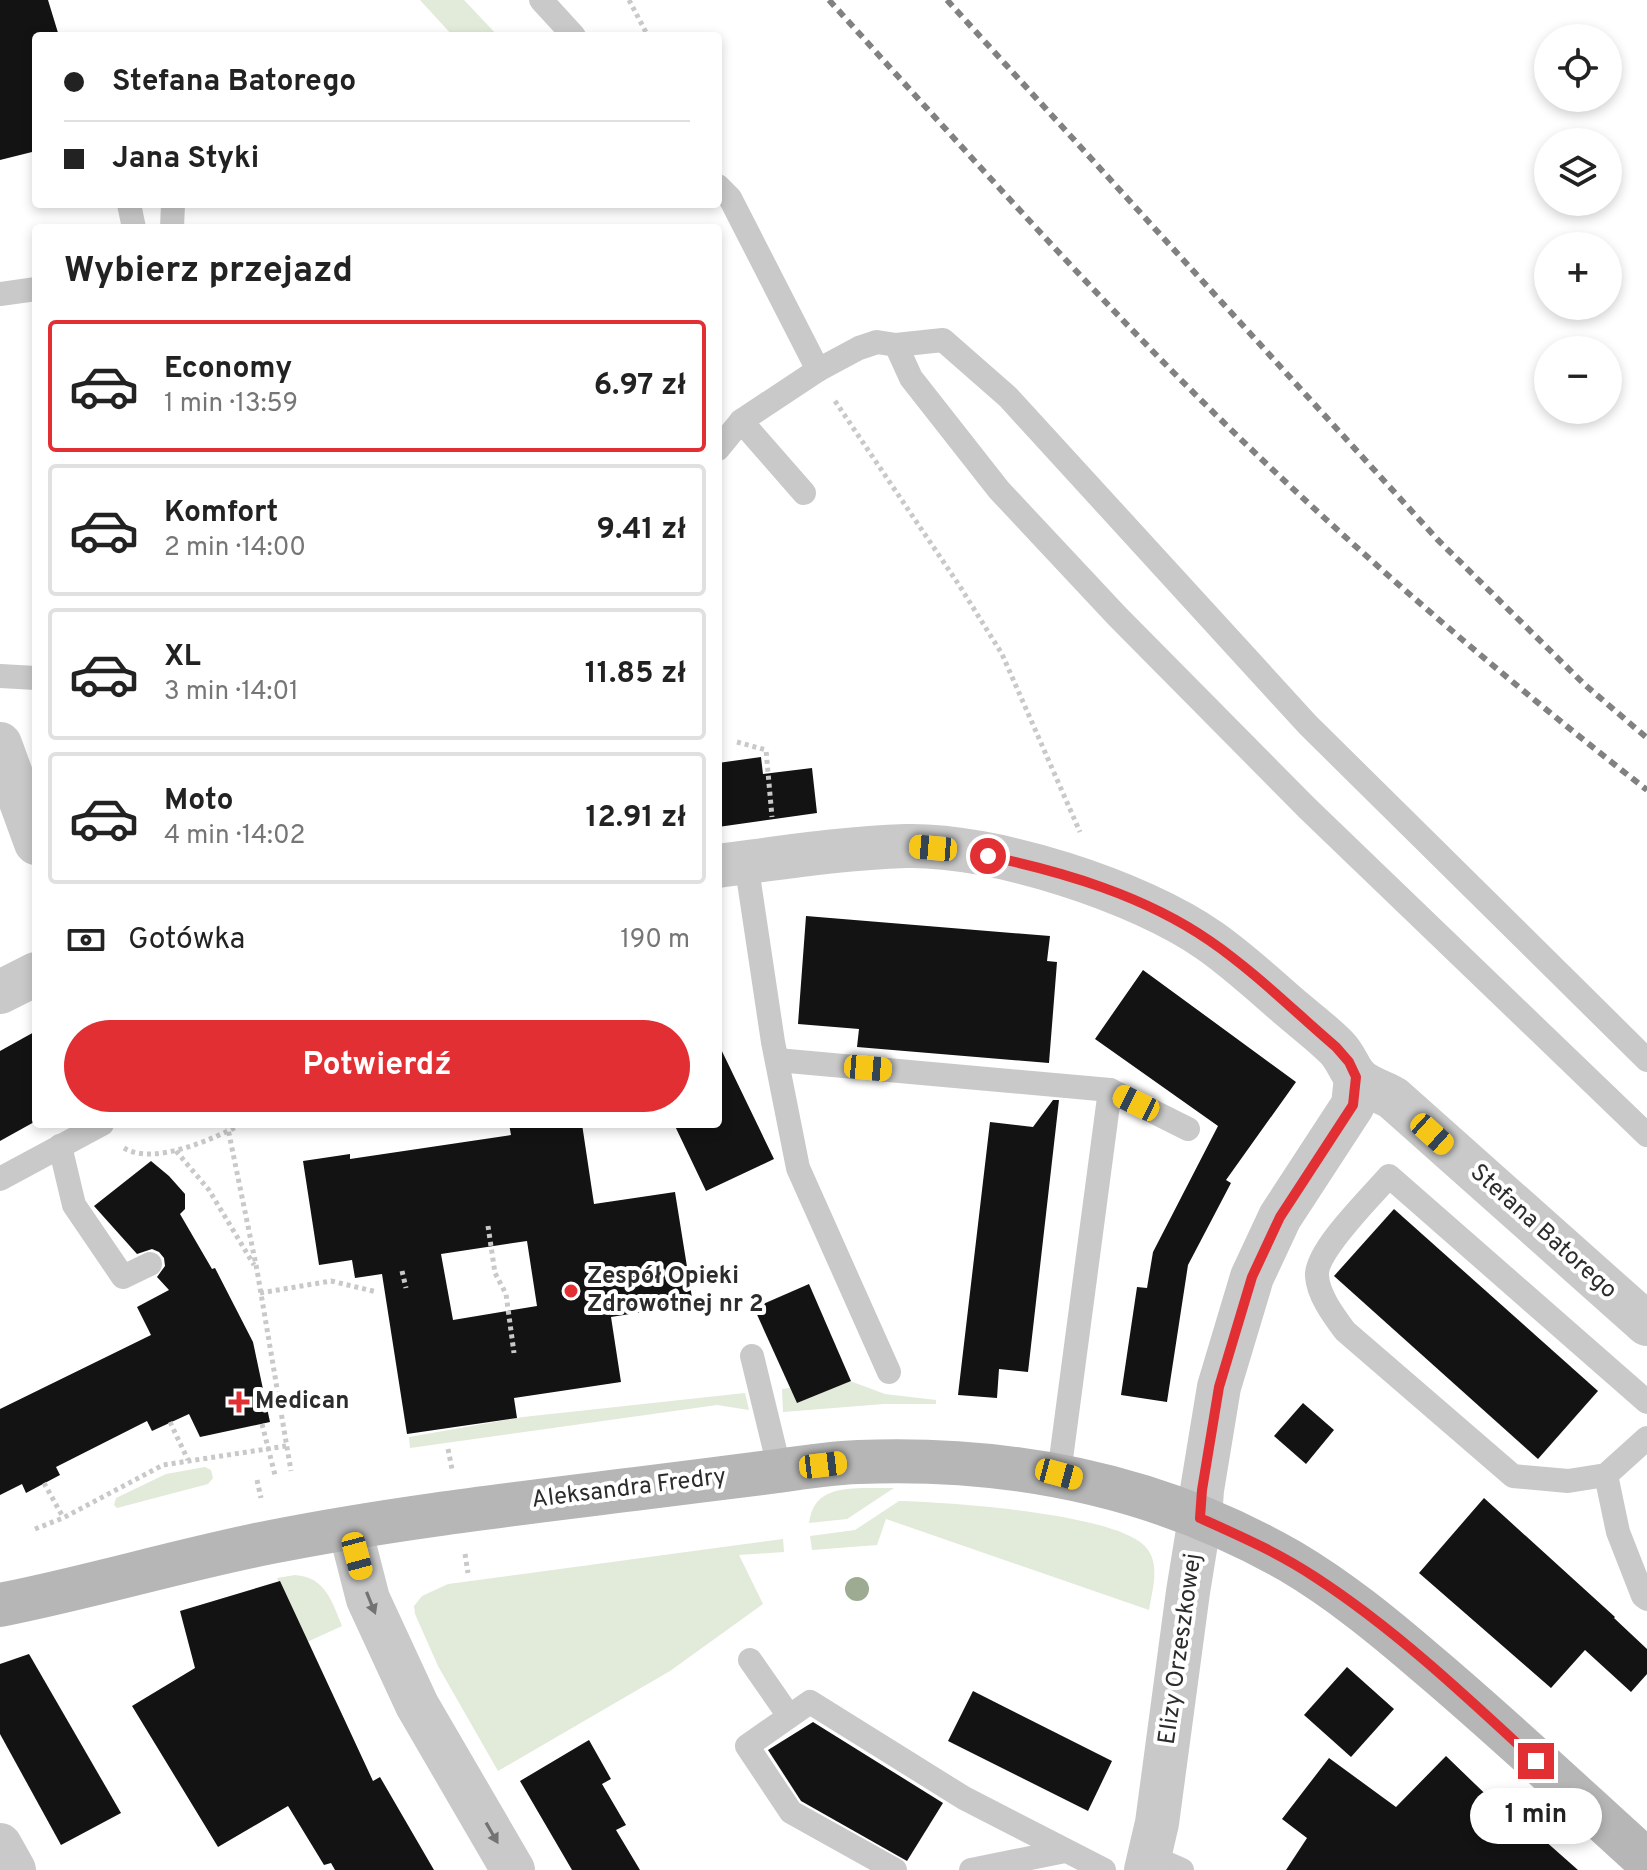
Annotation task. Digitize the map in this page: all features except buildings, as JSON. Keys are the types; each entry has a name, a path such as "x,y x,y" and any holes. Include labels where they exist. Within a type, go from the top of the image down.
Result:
{"street":[{"path":"0,744 32,832"},
{"name":"Stefana Batorego","path":"732,864 908,846 958,850 1078,879 1153,909 1210,941 1336,1047 1349,1062 1356,1077 1393,1098 1647,1324"},
{"path":"0,992 32,976"},
{"name":"Elizy Orzeszkowej","path":"1159,1865 1157,1823 1219,1387 1252,1277 1280,1217 1353,1105 1356,1077"},
{"name":"Aleksandra Fredry","path":"0,1605 270,1543 350,1529 458,1511 780,1471 854,1462 956,1461 1059,1474 1147,1498 1200,1518 1314,1576 1398,1639 1470,1700 1647,1861"},
{"path":"350,1529 368,1599 417,1705 513,1870"},
{"path":"0,1845 14,1870"}],"lane":[{"path":"541,0 570,32"},
{"path":"722,190 730,198 818,370"},
{"path":"0,294 32,290"},
{"path":"722,444 741,421 818,370 859,348 877,342 896,345 943,340 1008,397 1308,725 1647,1060"},
{"path":"896,345 911,378 999,490 1117,616 1307,808 1647,1135"},
{"path":"741,421 804,493"},
{"path":"0,676 32,678"},
{"path":"732,864 798,1168 889,1372"},
{"path":"777,1060 1110,1090 1188,1129"},
{"path":"1059,1474 1110,1090"},
{"path":"0,1179 95,1128"},
{"path":"60,1146 74,1205 123,1277 150,1264"},
{"path":"1647,1402 1389,1176 1320,1255 1317,1276 1327,1304 1345,1331 1513,1476 1568,1481 1606,1475 1647,1438"},
{"path":"752,1356 780,1471"},
{"path":"1606,1475 1618,1532 1643,1596 1647,1599"},
{"path":"750,1660 789,1716"},
{"path":"895,1870 791,1812 747,1746 810,1702 964,1798 1104,1870"},
{"path":"971,1870 1065,1851"}],"path":[{"path":"629,0 646,32"},
{"path":"818,370 1002,654 1082,840"},
{"path":"737,742 766,750 774,826"},
{"path":"98,1128 134,1155 176,1151 228,1128 257,1270 291,1471"},
{"path":"176,1151 209,1190 257,1270"},
{"path":"488,1226 495,1273 506,1294 514,1353"},
{"path":"402,1271 406,1288"},
{"path":"260,1293 331,1281 377,1292"},
{"path":"170,1422 188,1460"},
{"path":"262,1424 275,1475"},
{"path":"35,1529 63,1518 163,1465 286,1446"},
{"path":"44,1483 63,1518"}],"green space":[{"path":"420,0 464,0 494,32 449,32"},
{"path":"850,1381 885,1394 936,1400 936,1404 884,1404 783,1412 782,1389 790,1388 797,1403"},
{"path":"745,1393 749,1410 717,1405 410,1448 409,1437 523,1417"},
{"path":"205,1467 211,1470 213,1478 208,1484 117,1508 114,1505 116,1498 166,1474"},
{"path":"862,1488 894,1488 847,1519 809,1523 815,1505 827,1494"},
{"path":"899,1501 992,1507 1071,1518 1132,1537 1148,1550 1154,1564 1149,1610 886,1519 877,1545 812,1550 810,1536 855,1530"},
{"path":"783,1539 784,1552 739,1555 763,1604 670,1671 498,1771 438,1666 415,1614 414,1606 422,1596 448,1584"},
{"path":"295,1575 314,1580 320,1585 331,1599 342,1626 307,1642 277,1578"}],"railway":[{"path":"829,0 1087,282 1231,429 1404,590 1524,692 1647,790"},
{"path":"947,0 1437,539 1584,684 1647,738"}],"place":[{"name":"Zespół Opieki Zdrowotnej nr 2","path":"571,1291"},
{"name":"Medican","path":"239,1402"}],"route":[{"path":"988,856 1078,879 1168,916 1210,941 1250,973 1336,1047 1349,1062 1356,1077 1353,1105 1280,1217 1252,1277 1236,1324 1219,1387 1200,1518 1286,1559 1339,1593 1470,1700 1536,1761"}]}
